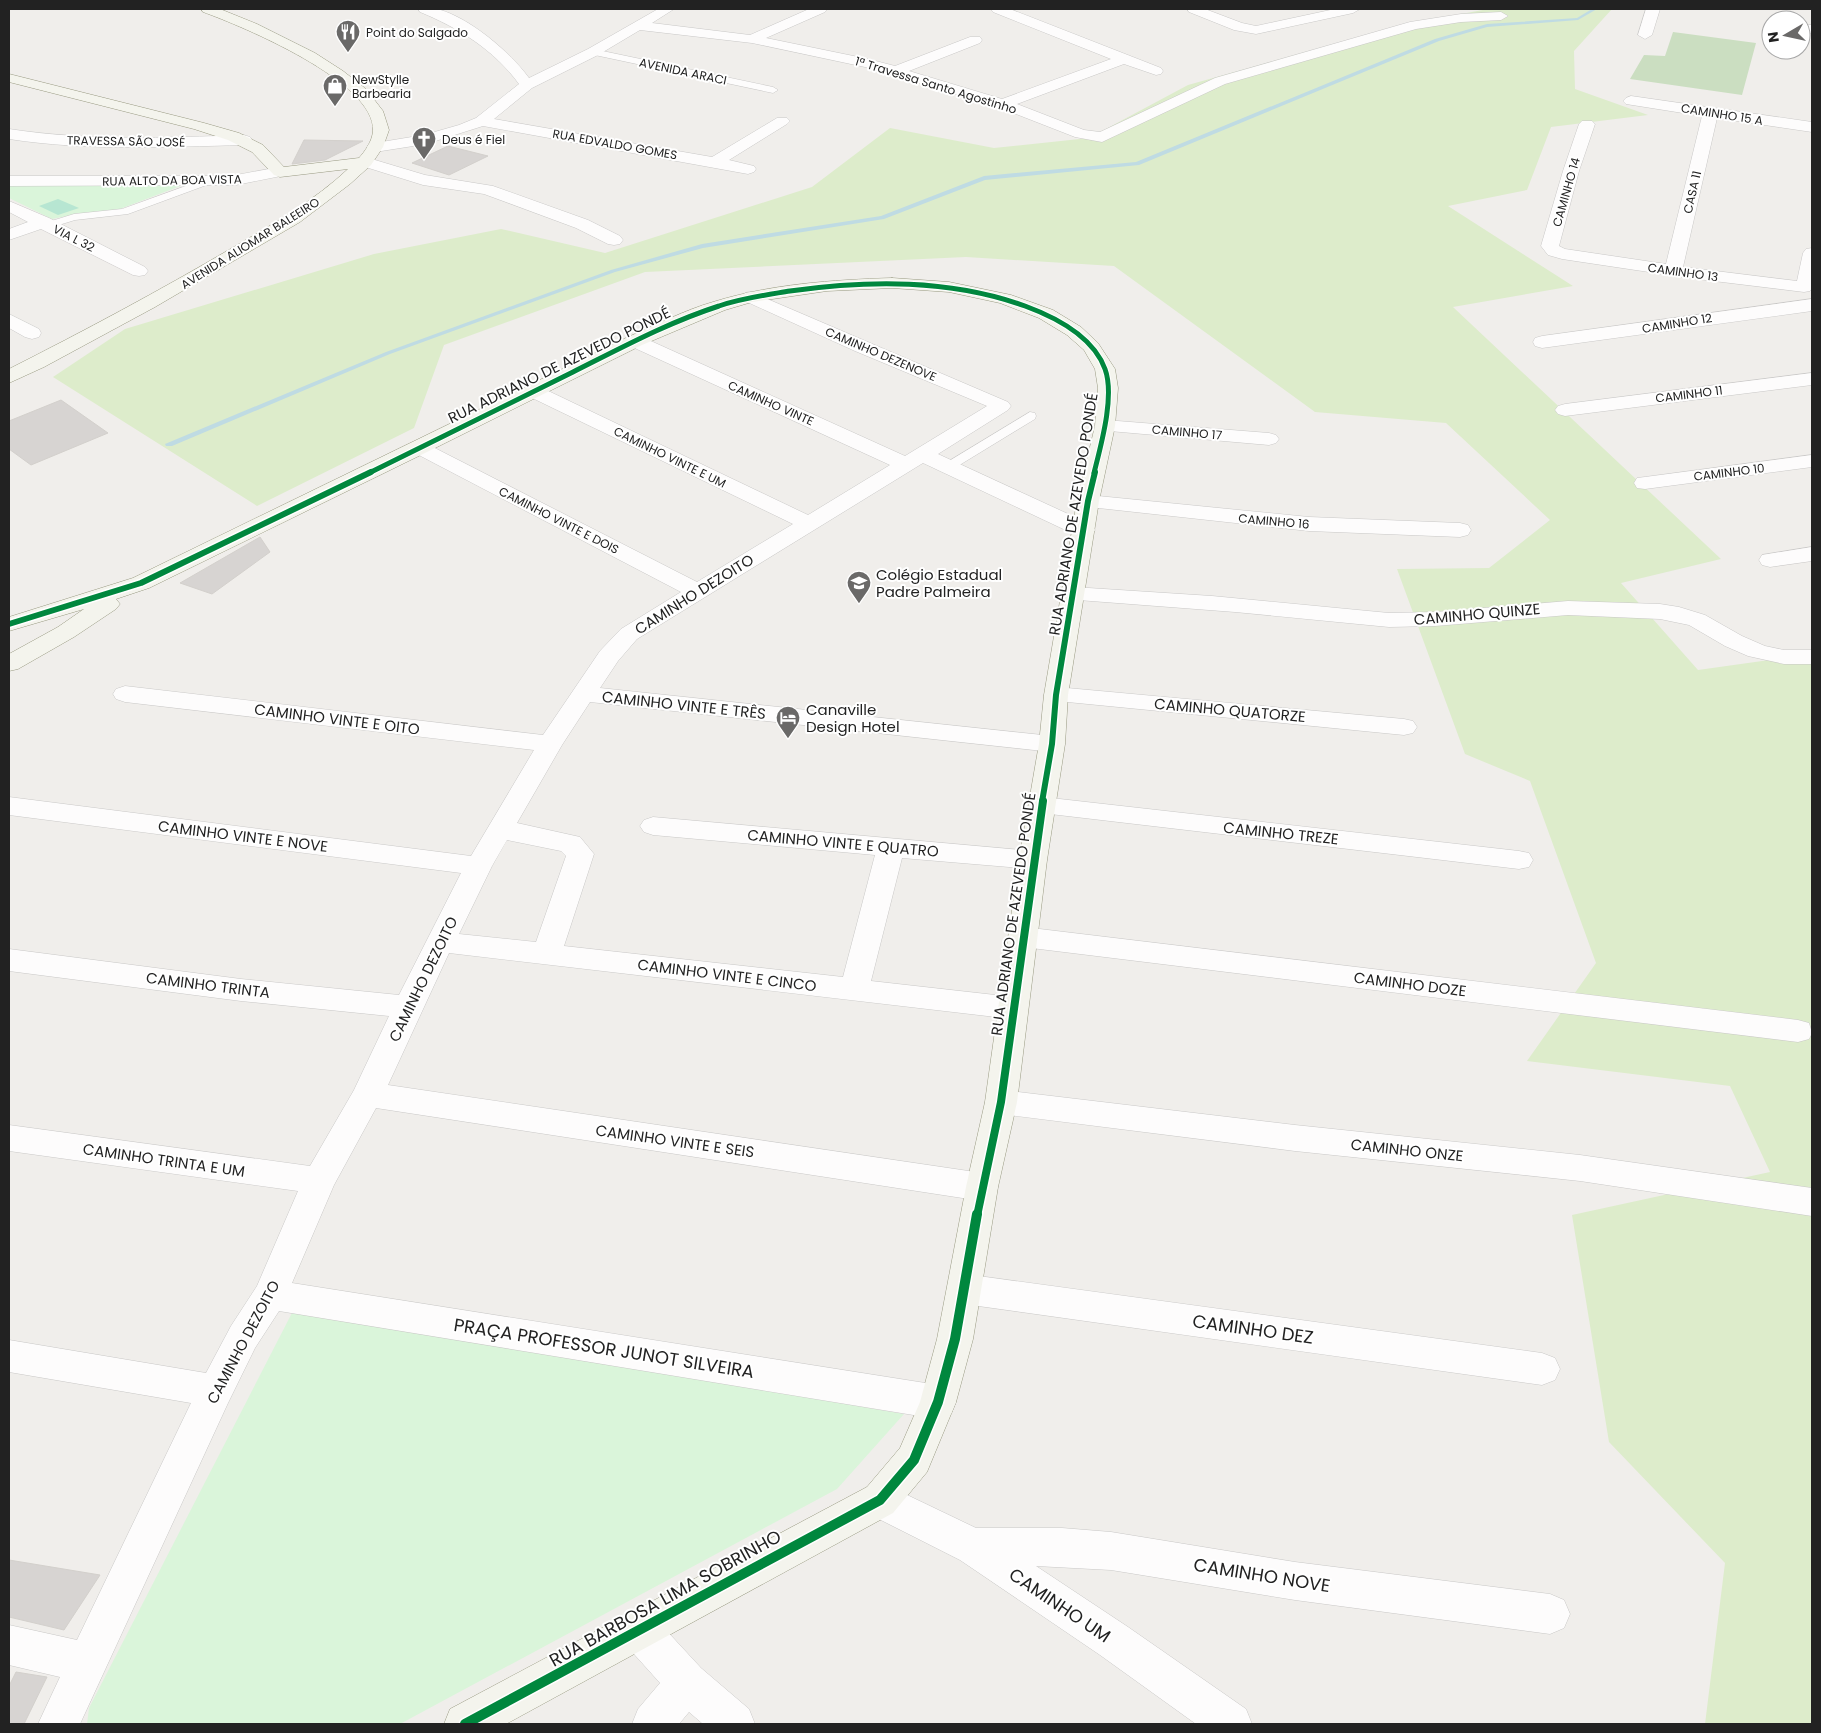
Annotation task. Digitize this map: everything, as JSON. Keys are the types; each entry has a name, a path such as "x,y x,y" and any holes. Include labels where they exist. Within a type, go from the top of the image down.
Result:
{"street":[{"name":"AVENIDA ALIOMAR BALEEIRO","path":"9,377 177,288 292,220 330,192 365,162 375,147 379,138 380,122 370,103 354,84 285,43 228,16 208,9"},
{"path":"425,9 444,16 475,35 505,58 520,73 527,85"},
{"path":"375,147 426,139 481,121 527,85 593,52 667,9"},
{"path":"752,39 820,9"},
{"path":"998,9 1156,71"},
{"path":"1194,9 1245,29 1265,29 1326,11 1353,9"},
{"path":"1645,35 1653,9"},
{"name":"1ª Travessa Santo Agostinho","path":"639,26 789,45 896,71 1003,104 1081,134 1096,137 1109,135 1220,80 1415,25 1461,18 1501,16"},
{"path":"896,71 975,40"},
{"path":"1003,104 1126,58"},
{"path":"9,78 199,126 244,140 264,153 280,172"},
{"name":"CAMINHO 15 A","path":"1631,101 1812,127"},
{"name":"CASA 11","path":"1673,270 1710,113"},
{"name":"RUA EDVALDO GOMES","path":"481,121 715,162 748,170"},
{"path":"715,162 782,121"},
{"name":"CAMINHO 14","path":"1562,254 1554,251 1550,246 1570,170 1588,124"},
{"name":"TRAVESSA SÃO JOSÉ","path":"9,134 101,143 244,140"},
{"path":"365,162 423,180 488,190 574,221 614,240"},
{"name":"RUA ALTO DA BOA VISTA","path":"9,181 208,181 244,179 280,172 365,162"},
{"name":"VIA L 32","path":"9,206 139,271"},
{"path":"9,235 46,224"},
{"name":"CAMINHO 13","path":"1562,254 1809,292"},
{"path":"1809,292 1812,254"},
{"name":"RUA ADRIANO DE AZEVEDO PONDÉ","path":"12,622 88,601 141,583 420,448 533,390 635,341 718,306 751,296 811,287 892,283 949,287 1005,299 1046,314 1074,331 1091,347 1105,369 1108,388 1105,426 1088,501 1056,695 1052,744 1033,860 1001,1102 982,1187 955,1339 938,1402 914,1460 880,1500"},
{"name":"CAMINHO DEZENOVE","path":"751,296 804,322 1001,405 993,412"},
{"name":"CAMINHO 12","path":"1542,342 1812,305"},
{"path":"9,320 32,333"},
{"name":"CAMINHO VINTE","path":"635,341 915,460 948,466 1084,530"},
{"name":"CAMINHO 11","path":"1565,410 1812,379"},
{"name":"CAMINHO VINTE E UM","path":"533,390 808,523"},
{"name":"CAMINHO DEZOITO","path":"59,1724 215,1391 243,1337 270,1295 320,1182 368,1094 408,1007 478,866 550,744 609,656 629,634 808,523 993,412"},
{"name":"CAMINHO 17","path":"1105,426 1269,439"},
{"name":"CAMINHO VINTE E DOIS","path":"420,448 698,592"},
{"name":"CAMINHO 10","path":"1645,483 1812,461"},
{"name":"CAMINHO 16","path":"1088,501 1309,524 1460,530"},
{"path":"1770,560 1812,554"},
{"name":"RUA ADRIANO DE AZEVEDO PONDÉ","path":"9,664 66,632 141,583"},
{"name":"CAMINHO QUINZE","path":"1074,594 1234,605 1406,620 1449,618 1534,609 1619,609 1675,614 1695,619 1716,629 1738,644 1759,653 1782,657 1812,657"},
{"name":"CAMINHO VINTE E OITO","path":"125,694 550,744"},
{"name":"CAMINHO VINTE E TRÊS","path":"585,694 1052,744"},
{"name":"CAMINHO QUATORZE","path":"1056,695 1404,727"},
{"name":"CAMINHO VINTE E NOVE","path":"9,806 478,866"},
{"name":"CAMINHO TREZE","path":"1042,806 1519,860"},
{"name":"CAMINHO VINTE E QUATRO","path":"653,826 1033,860"},
{"path":"500,830 570,844 580,854 547,954"},
{"path":"854,990 891,847"},
{"name":"CAMINHO DOZE","path":"1023,937 1798,1031"},
{"name":"CAMINHO VINTE E CINCO","path":"441,942 1012,1008"},
{"name":"CAMINHO TRINTA","path":"9,960 232,988 408,1007"},
{"name":"CAMINHO VINTE E SEIS","path":"368,1094 982,1187"},
{"name":"CAMINHO ONZE","path":"1001,1102 1294,1138 1580,1168 1812,1202"},
{"name":"CAMINHO TRINTA E UM","path":"9,1138 320,1182"},
{"name":"CAMINHO DEZ","path":"964,1289 1542,1368"},
{"name":"PRAÇA PROFESSOR JUNOT SILVEIRA","path":"270,1295 938,1402"},
{"path":"9,1356 215,1391"},
{"name":"CAMINHO UM","path":"880,1500 974,1547 1114,1641 1231,1724"},
{"name":"RUA BARBOSA LIMA SOBRINHO","path":"465,1724 880,1500"},
{"name":"CAMINHO NOVE","path":"974,1547 1062,1547 1111,1551 1296,1581 1550,1614"},
{"path":"639,1630 687,1682 734,1724"},
{"path":"9,1645 88,1663"},
{"path":"653,1724 687,1682"}],"lane":[{"name":"AVENIDA ARACI","path":"593,52 773,90"},
{"path":"46,224 74,217 124,212 208,181"},
{"path":"948,466 1030,416"}],"green space":[{"path":"1488,9 1612,9 1574,51 1575,89 1648,115 1551,127 1527,190 1448,206 1573,286 1453,307 1721,559 1621,583 1698,670 1812,654 1812,1724 1705,1724 1725,1563 1609,1442 1572,1215 1770,1172 1730,1086 1527,1061 1596,963 1530,781 1465,754 1397,569 1489,568 1550,520 1446,423 1315,412 1114,266 966,257 645,272 444,345 414,428 257,506 53,377 125,329 374,254 501,229 605,253 812,187 890,128 994,148 1089,138 1188,85 1402,25"},
{"path":"1673,32 1756,43 1742,95 1630,79 1644,55 1665,56"},
{"path":"9,184 183,185 112,212 77,214 52,219 9,198"},
{"path":"58,199 79,208 58,215 39,206"},
{"path":"295,1307 904,1414 837,1489 400,1724 87,1724 89,1708"}],"building":[{"path":"304,140 363,141 325,160 292,164"},
{"path":"448,146 488,156 449,175 412,163"},
{"path":"61,400 108,433 31,465 9,449 9,421"},
{"path":"260,537 270,552 212,594 180,583"},
{"path":"9,1560 100,1575 64,1630 9,1617"},
{"path":"16,1672 47,1677 24,1724 9,1724 9,1686"}],"waterway":[{"path":"169,444 388,353 613,271 702,246 882,218 984,178 1137,164 1437,40 1487,26 1578,19 1595,9"}],"cycle path":[{"path":"9,624 141,583 420,448 635,341 718,306 751,297 827,286 892,283 949,287 1005,299 1046,314 1074,331 1091,347 1105,369 1108,388 1105,426 1088,501 1056,695 1052,744 1033,860 1001,1102 982,1187 955,1339 938,1402 914,1460 880,1500 465,1724"}],"place":[{"name":"Point do Salgado","path":"348,53"},
{"name":"NewStylle Barbearia","path":"335,107"},
{"name":"Deus é Fiel","path":"424,160"},
{"name":"Colégio Estadual Padre Palmeira","path":"859,604"},
{"name":"Canaville Design Hotel","path":"788,739"}]}
